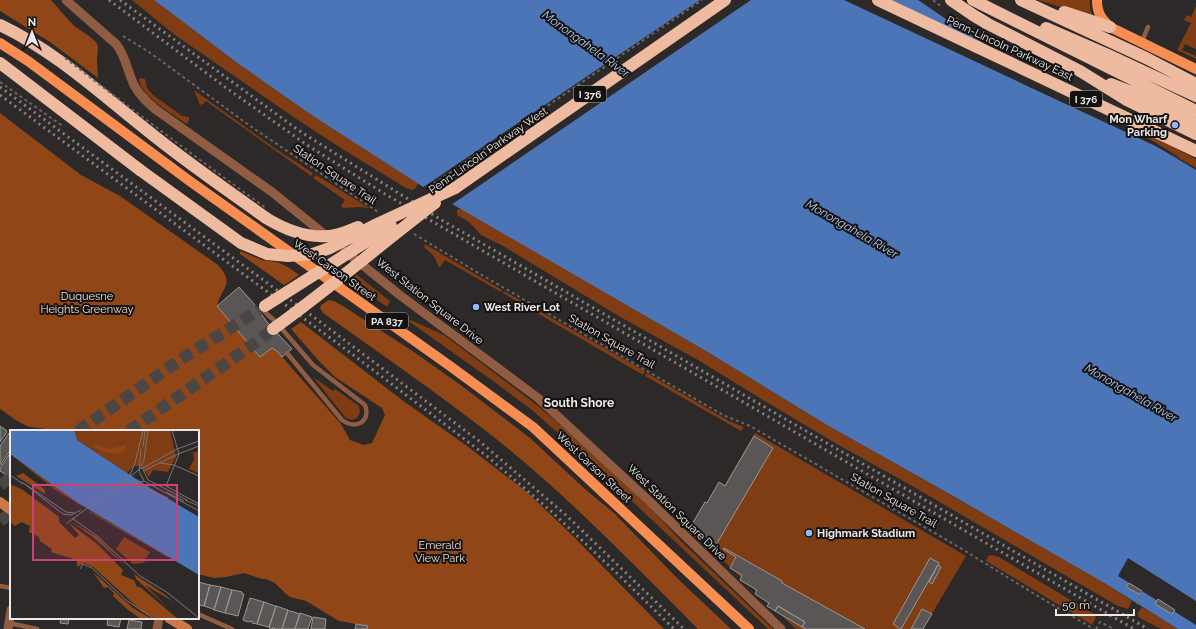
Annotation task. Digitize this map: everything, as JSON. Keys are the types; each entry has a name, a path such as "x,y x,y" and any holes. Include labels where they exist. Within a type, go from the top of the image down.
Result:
{"highway":[{"name":"Penn-Lincoln Parkway West","path":"273,328 308,304 456,186 719,0"},
{"name":"Penn-Lincoln Parkway West","path":"262,308 406,216 456,186 725,0"},
{"name":"Penn-Lincoln Parkway East","path":"878,0 1196,151"},
{"path":"951,0 988,24 1080,71 1125,99 1196,134"},
{"path":"973,0 1196,111"},
{"path":"973,0 1070,38 1196,96"},
{"path":"1022,0 1110,27"},
{"path":"1022,0 1133,52 1196,84"},
{"path":"0,25 63,60 171,149 209,177 266,218 297,232 317,236 328,236 349,231 456,186"},
{"path":"0,63 140,170 241,243 261,252 283,256 300,256 322,251 456,186"},
{"path":"1080,71 1129,91 1196,124"}],"main road":[{"path":"1097,0 1099,14 1102,20 1110,27 1142,41 1196,69"},
{"name":"West Carson Street","path":"0,43 28,61 191,182 450,366 533,427 749,629"}],"street":[{"name":"West Station Square Drive","path":"66,0 122,51 133,84 142,98 155,109 272,192 401,296 538,398 646,498 781,629"},
{"path":"0,502 10,509"},
{"path":"157,629 159,619"},
{"path":"171,619 187,629"}],"lane":[{"path":"1142,41 1148,26"},
{"path":"262,308 313,364 365,405 367,410 363,421 359,424 353,425 347,424 342,420 287,353"},
{"path":"0,586 10,588"},
{"path":"199,614 232,629"},
{"path":"9,626 37,629"}],"path":[{"path":"426,189 702,0"},
{"name":"Station Square Trail","path":"119,33 149,52 253,128 379,213"},
{"path":"63,60 271,211"},
{"name":"Station Square Trail","path":"411,232 480,274 724,415 746,424 957,546 1041,598 1095,629 1100,622 1114,629"},
{"path":"1137,604 1142,591"}],"shaded area":[{"path":"132,0 154,0 236,62 310,114 418,183 416,188 412,190 406,188 295,118 175,35"},
{"path":"1038,0 1090,0 1090,9 1093,17"},
{"path":"1196,6 1196,49 1185,44 1182,50 1196,56 1196,59 1177,50 1191,23 1184,20 1187,15 1191,17"},
{"path":"140,78 145,79 147,88 153,95 182,116 189,117 187,124 151,98 141,85"},
{"path":"194,90 273,147 313,173 311,176 206,101 200,105"},
{"path":"1122,121 1196,159 1196,168 1120,124"},
{"path":"316,175 369,208 343,208 341,206 345,200 313,178"},
{"path":"461,208 706,351 827,425 1106,584 1132,601 1128,609 1118,606 914,487 835,443 698,360 622,318 503,246 481,235 469,222 457,215 457,210"},
{"path":"425,244 502,290 501,292 445,260 439,267 433,255 424,247"},
{"path":"357,275 390,301 387,307 350,280"},
{"path":"504,291 645,371 643,375 503,293"},
{"path":"407,320 413,321 444,335 538,406 580,442 649,507 684,544 773,629 768,629 583,455 532,410"},
{"path":"647,373 729,421 744,427 741,431 645,376"},
{"path":"313,377 333,391 335,389 359,406 360,412 357,418 352,420 346,418"},
{"name":"Highmark Stadium","path":"755,433 966,556 923,629 796,629 697,536 696,537 688,531 719,482 725,485"},
{"path":"991,555 999,557 1094,614 1096,617 1092,625 986,561 988,556"},
{"path":"1142,607 1178,629 1161,629 1140,618 1137,614"}],"green space":[{"path":"0,0 51,0 74,26 96,42 98,47 98,78 50,42 0,11"},
{"path":"0,113 81,175 120,196 218,265 226,277 227,282 217,306 260,357 272,348 277,351 341,424 350,440 364,445 372,443 385,415 382,408 335,377 318,360 291,329 301,322 402,400 467,446 528,493 574,537 664,629 368,629 367,626 339,621 306,601 290,597 275,583 266,579 244,573 214,578 199,574 199,430 48,430 26,426 0,409"},
{"path":"240,251 262,260 277,262 288,267 299,275 284,285 240,254"},
{"path":"329,300 343,306 414,352 462,386 530,438 586,490 614,513 677,578 731,629 698,629 599,530 522,460 410,374 323,313 320,308 321,305"}],"water":[{"name":"Monongahela River","path":"154,0 918,0 965,32 1196,170 1196,629 1178,629 1106,584 827,425 706,351 428,190 310,114 236,62"}],"pier":[{"path":"700,0 751,0 451,205 422,188"},
{"path":"844,0 892,0 1018,61 1181,158"},
{"path":"1128,558 1196,601 1196,625 1118,576"}],"building":[{"path":"239,287 255,305 267,322 292,349 282,357 272,348 260,357 217,306"},
{"path":"0,426 7,432 0,442"},
{"path":"10,434 10,450 0,465 0,446"},
{"path":"754,436 773,448 713,550 697,535 696,537 688,531 719,482 725,486"},
{"path":"10,453 10,477 0,471 0,468"},
{"path":"724,548 782,581 782,583 865,629 806,629 802,627 805,622 778,606 775,611 767,606 769,603 755,594 757,590 740,580 742,575 730,568 736,557 723,549"},
{"path":"930,558 939,563 900,629 893,624"},
{"path":"938,565 941,567 932,584 929,582"},
{"path":"199,582 210,585 204,606 199,605"},
{"path":"1129,583 1142,591 1139,594 1126,587"},
{"path":"210,585 221,587 214,610 204,606"},
{"path":"221,587 232,590 225,613 214,610"},
{"path":"232,590 242,592 242,594 244,594 238,616 225,613"},
{"path":"250,598 264,602 257,624 252,623 252,621 248,622 243,620"},
{"path":"1158,599 1175,610 1172,614 1155,604"},
{"path":"264,602 276,606 269,627 257,624"},
{"path":"276,606 288,610 282,629 275,629 273,627 273,629 269,628"},
{"path":"778,606 805,622 802,627 775,611"},
{"path":"922,609 932,614 923,629 911,629"},
{"path":"288,610 299,614 300,613 295,629 282,629"},
{"path":"300,613 312,617 308,629 295,629"},
{"path":"313,617 326,619 325,629 311,629"},
{"path":"61,619 69,619 68,624 60,623"},
{"path":"108,619 121,619 119,627 107,625"},
{"path":"129,620 142,622 141,629 127,629"},
{"path":"356,624 368,626 367,629 355,629"}],"tunnel":[{"path":"79,430 186,356 259,310"},
{"path":"130,430 273,329"},
{"path":"0,485 10,479"},
{"path":"0,521 10,514"}],"railway":[{"path":"109,0 225,87 307,145 385,194 1134,629"},
{"path":"120,0 301,132 440,219 1148,629"},
{"path":"0,87 315,318 479,441 567,516 684,629"},
{"path":"0,95 348,351 488,457 552,512 674,629"}],"place":[{"name":"Mon Wharf Parking","path":"1175,125"},
{"name":"West River Lot","path":"476,307"},
{"name":"Highmark Stadium","path":"809,533"}],"district":[{"name":"South Shore","path":"579,403"}],"park label":[{"name":"Duquesne Heights Greenway","path":"87,302"},
{"name":"Emerald View Park","path":"440,551"}]}
